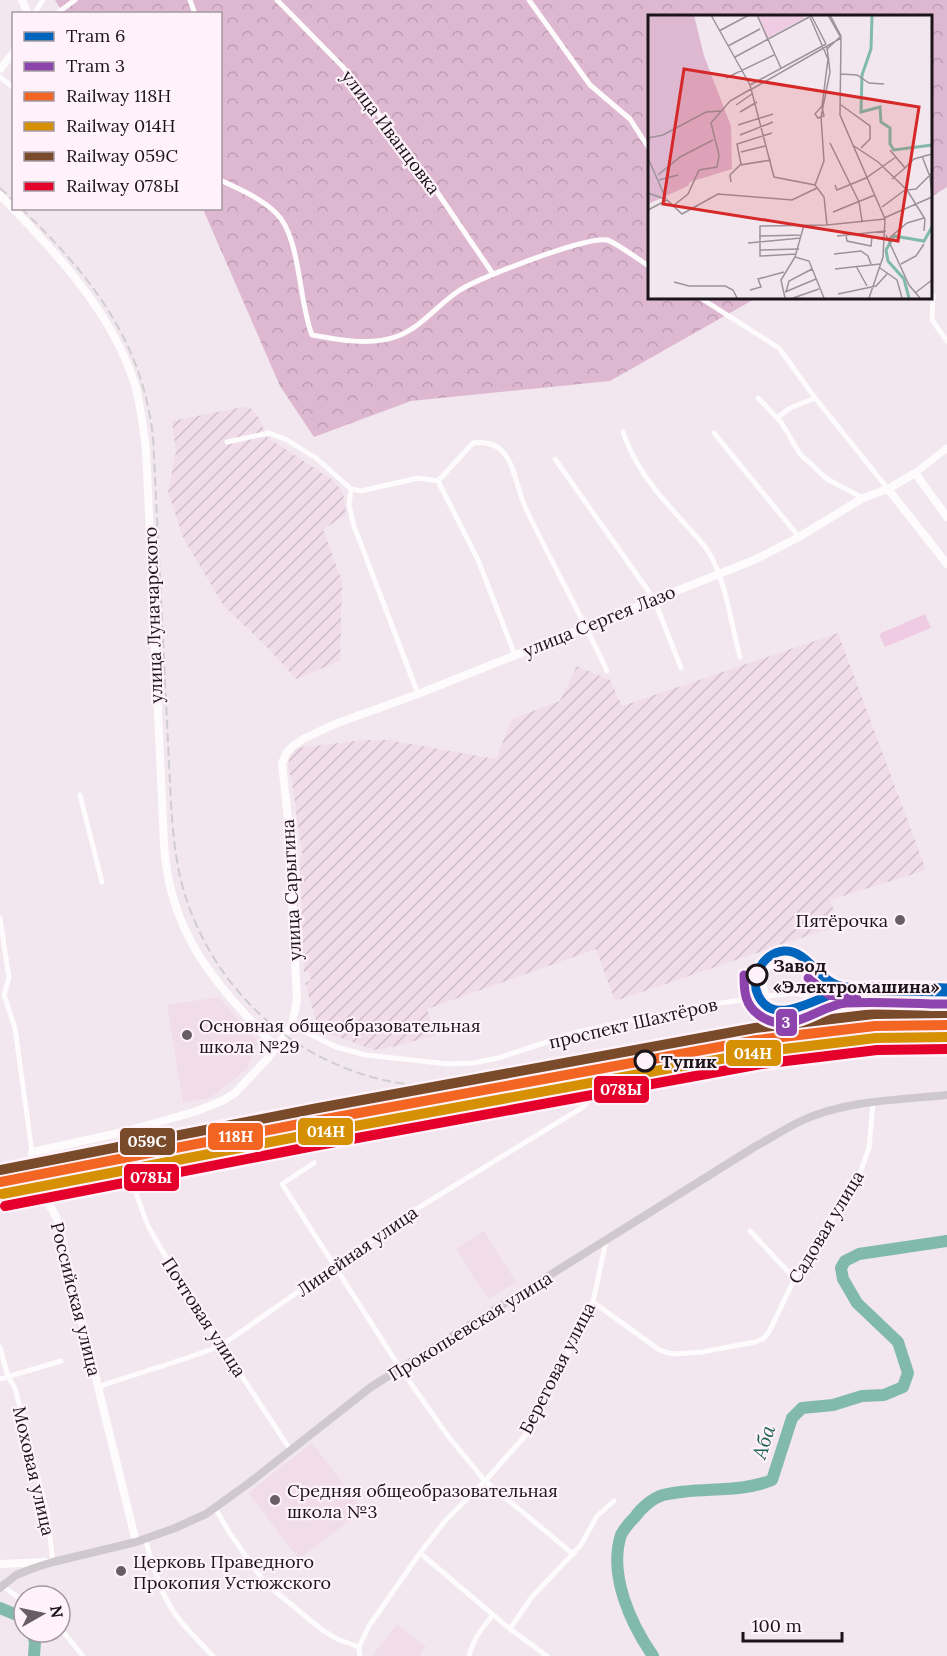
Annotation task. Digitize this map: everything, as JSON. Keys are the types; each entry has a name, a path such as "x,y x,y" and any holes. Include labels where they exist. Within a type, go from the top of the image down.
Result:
{"main road":[{"path":"0,69 12,54"},
{"name":"улица Луначарского","path":"0,195 12,208"},
{"name":"улица Луначарского","path":"14,210 74,276 101,312 119,345 136,388 146,449 164,844 170,884 184,929 196,952 220,987 268,1040 276,1045"},
{"path":"915,473 947,517"},
{"name":"улица Сергея Лазо","path":"303,739 335,724 417,694 754,560 800,537 863,498 888,489 915,473"},
{"path":"888,489 947,564"},
{"name":"улица Сарыгина","path":"32,1152 123,1132 194,1112 222,1101 235,1093 255,1074 292,1025 297,1000 288,820 282,763 286,752 303,739"},
{"name":"Прокопьевская улица","path":"0,1564 53,1562 141,1541 175,1528 215,1508 400,1368 756,1146 802,1121 832,1110 947,1095"},
{"name":"Российская улица","path":"32,1152 36,1187 57,1220 98,1388 141,1541"},
{"path":"1,1587 16,1575 53,1562"}],"street":[{"path":"59,12 75,0"},
{"name":"улица Иванцовка","path":"277,0 343,67 433,186 493,274"},
{"path":"529,0 590,85 630,119 648,147"},
{"path":"0,77 12,86"},
{"path":"222,181 275,211 285,223 292,242 302,299 312,335 363,341 380,341 397,336 417,327 441,304 461,290 493,274 573,245 607,240 648,266"},
{"path":"933,295 932,320 947,341"},
{"path":"703,298 779,348 815,398 888,489"},
{"path":"758,398 777,418 800,454 827,479 863,498"},
{"path":"777,418 790,408 815,398"},
{"path":"623,432 630,452 641,471 702,543 718,573 740,657"},
{"path":"227,442 269,433 287,440 316,458 351,489 361,491 417,478 438,481"},
{"path":"714,433 800,537"},
{"path":"438,481 474,443 493,445 503,451 509,461 526,510 607,671"},
{"path":"915,473 947,448"},
{"path":"555,459 654,599 681,668"},
{"path":"438,481 478,560 515,655"},
{"path":"351,489 350,515 417,694"},
{"path":"80,795 102,882"},
{"name":"Российская улица","path":"0,918 9,978 2,994 15,1028 32,1152"},
{"path":"766,996 764,986 767,969 784,959 801,964 814,977 807,985 794,993"},
{"name":"проспект Шахтёров","path":"292,1025 336,1047 366,1055 419,1062 473,1063 498,1058 578,1032 695,1006 766,996 794,993 846,1001 947,1004"},
{"name":"Линейная улица","path":"98,1388 138,1372 190,1358 222,1345 418,1208 584,1107 601,1085"},
{"name":"Садовая улица","path":"593,1302 658,1349 673,1354 702,1352 763,1339 776,1320 803,1261 830,1223 860,1173 869,1148 873,1103"},
{"path":"314,1163 282,1184 400,1368 448,1436 485,1481 573,1554"},
{"name":"Почтовая улица","path":"130,1177 148,1226 180,1282 291,1450"},
{"path":"750,1231 794,1278"},
{"name":"Береговая улица","path":"359,1647 378,1611 445,1521 525,1436 593,1302 606,1241"},
{"name":"Моховая улица","path":"0,1347 8,1377 15,1388 47,1512 53,1562"},
{"path":"0,1379 61,1361"},
{"path":"510,1629 545,1581 581,1545 597,1516 614,1501"},
{"path":"215,1508 265,1583 321,1629 337,1639 359,1647 360,1656"},
{"path":"141,1541 170,1606 181,1622 213,1656"},
{"path":"420,1553 510,1629 547,1656"},
{"path":"469,1656 471,1646 479,1632 493,1615"},
{"path":"72,1643 83,1656"}],"shaded area":[{"path":"248,406 258,416 267,437 334,481 343,493 346,515 323,529 342,582 340,661 296,679 271,651 223,605 183,537 168,492 176,452 172,421"},
{"path":"925,614 931,628 885,647 879,634"},
{"path":"838,633 926,870 830,900 839,925 615,1001 596,949 427,1009 435,1035 374,1050 319,1030 305,983 311,980 309,972 304,972 300,863 302,854 288,766 297,748 363,740 388,740 496,759 512,719 560,701 577,666 610,680 622,706"},
{"path":"219,997 258,1042 247,1069 210,1098 183,1103 167,1005"},
{"path":"484,1231 516,1282 488,1299 456,1249"},
{"path":"312,1443 363,1510 299,1559 248,1493"},
{"path":"397,1624 426,1647 419,1656 372,1656"}],"green space":[{"path":"55,0 947,0 947,187 932,196 932,15 648,15 648,298 756,298 610,381 411,401 314,437 280,386 203,210 222,210 222,12 62,12"}],"waterway":[{"name":"Аба","path":"653,1656 630,1614 620,1582 617,1566 618,1550 625,1528 644,1507 663,1495 732,1489 772,1480 792,1418 802,1408 833,1405 862,1396 884,1395 903,1387 908,1373 898,1342 857,1303 843,1279 841,1268 845,1261 859,1254 947,1241"},
{"name":"Аба","path":"0,1608 12,1613"},
{"name":"Аба","path":"34,1656 35,1644"}],"tram line":[{"name":"6","path":"947,988 842,987 824,977 806,959 784,951 773,954 763,962 756,982 758,995 765,1005 775,1010 798,1008 844,990 947,992"},
{"path":"816,970 792,956 776,957 770,960 761,972 758,985 760,992 769,1004 781,1007 821,993 841,991"},
{"name":"3","path":"744,975 745,992 754,1011 770,1021 782,1023 793,1022 835,1005 846,1003 947,1004"},
{"name":"3","path":"808,978 829,995 857,999"}],"railway":[{"path":"0,188 12,199"},
{"path":"23,210 69,258 90,284 108,310 137,369 147,402 153,437 171,803 180,877 187,901 203,938 223,972 248,1003 277,1029 310,1051 345,1068 384,1080 424,1086 443,1086 500,1080 691,1045 808,1027 901,1020 947,1022"}],"rail line":[{"name":"059С","path":"0,1170 313,1109 755,1028 874,1014 947,1013"},
{"name":"118Н","path":"0,1182 315,1121 757,1040 875,1026 947,1025"},
{"name":"014Н","path":"2,1194 317,1133 759,1052 876,1038 947,1037"},
{"name":"078Ы","path":"5,1206 319,1145 761,1064 877,1050 947,1049"}],"place":[{"name":"Пятёрочка","path":"900,920"},
{"name":"Завод «Электромашина»","path":"757,975"},
{"name":"Основная общеобразовательная школа №29","path":"187,1035"},
{"name":"Тупик","path":"645,1061"},
{"name":"Средняя общеобразовательная школа №3","path":"275,1500"},
{"name":"Церковь Праведного Прокопия Устюжского","path":"121,1571"}]}
